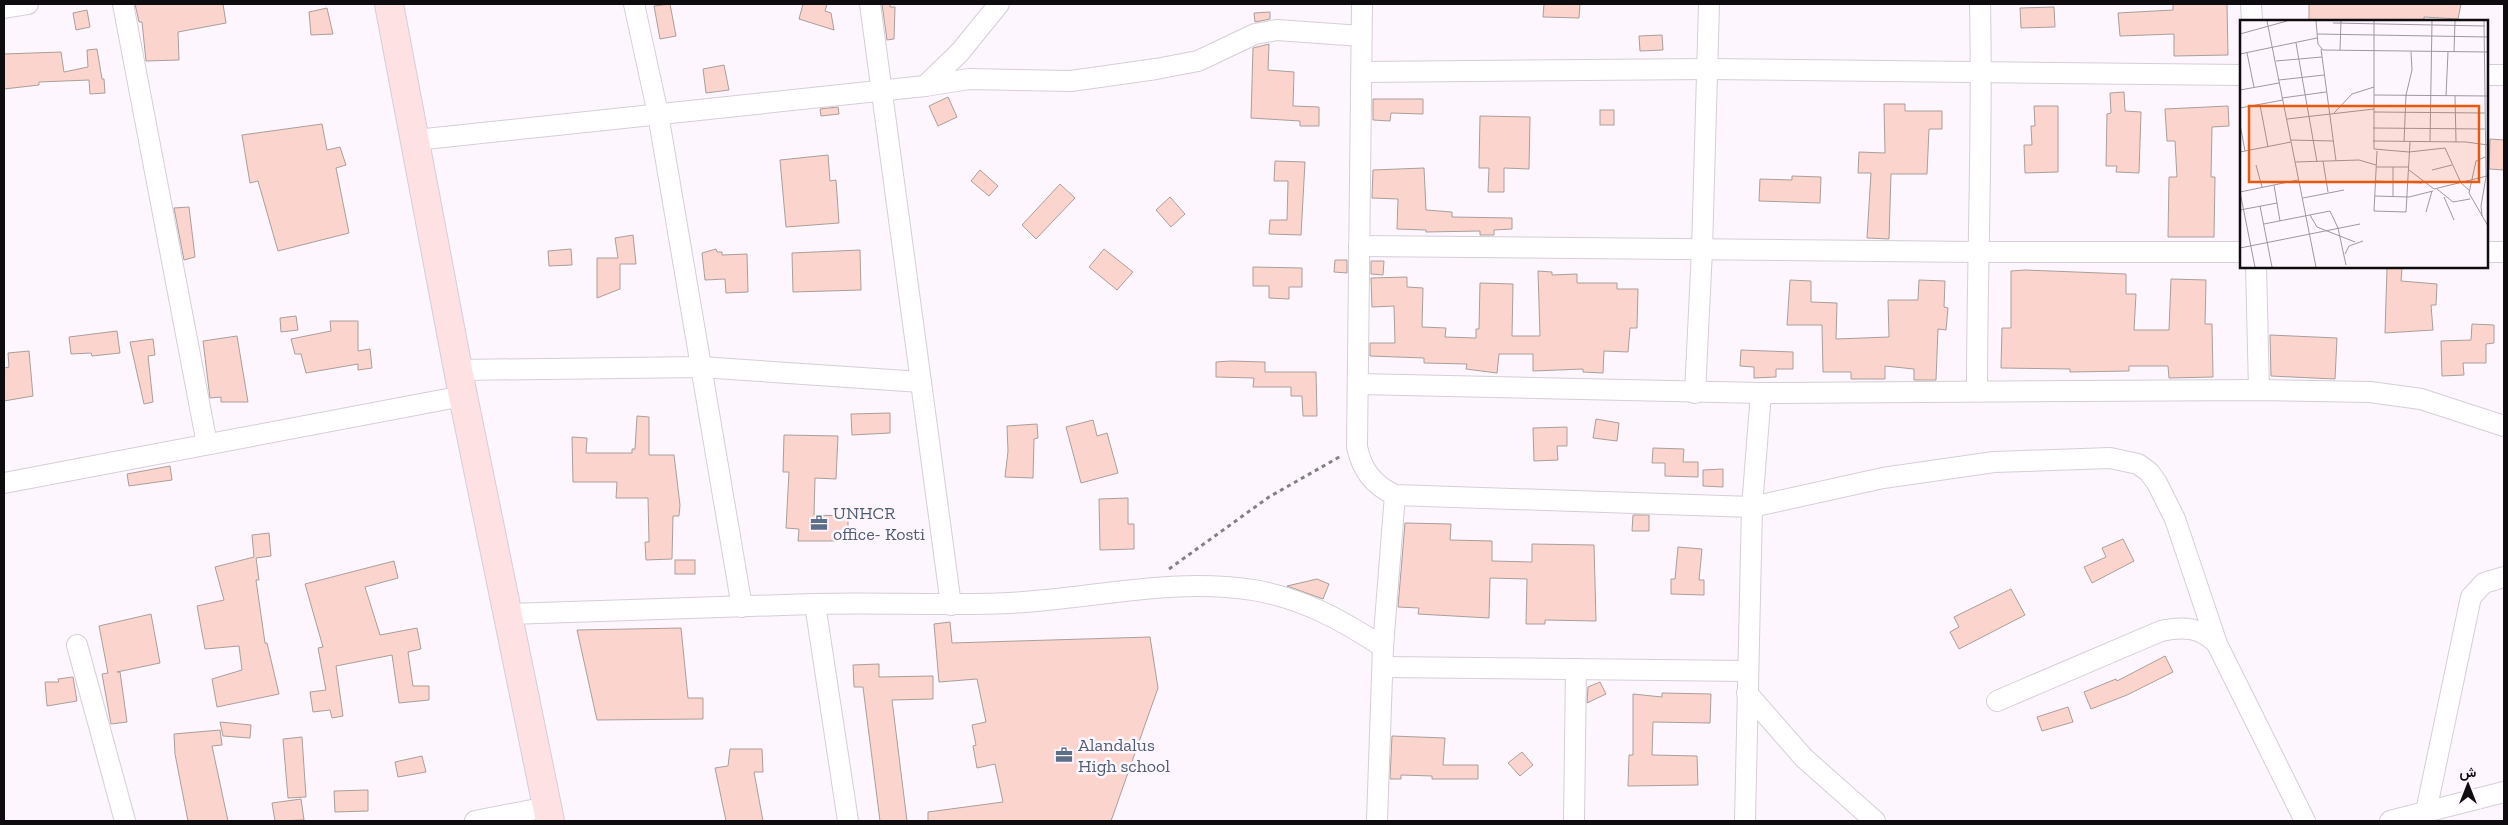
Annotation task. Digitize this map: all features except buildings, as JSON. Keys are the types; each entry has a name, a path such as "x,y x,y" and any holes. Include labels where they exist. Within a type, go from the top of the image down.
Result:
{"main road":[{"path":"389,4 461,383 549,814"}],"street":[{"path":"4,8 28,4"},
{"path":"123,4 207,444"},
{"path":"634,4 658,114 742,606"},
{"path":"870,4 951,605"},
{"path":"926,86 960,52 999,4"},
{"path":"1362,4 1357,447 1360,463 1369,477 1395,495 1752,507 1883,478 1994,462 2110,458 2138,464 2149,472 2157,483 2175,519 2217,644 2305,821"},
{"path":"1695,392 1702,250 1709,4"},
{"path":"1977,390 1977,252 1982,71 1980,4"},
{"path":"2252,4 2252,20"},
{"path":"416,140 882,89 926,86 969,79 1071,81 1156,70 1198,61 1255,34 1276,30 1361,36"},
{"path":"1362,72 1707,70 1982,71 2240,75"},
{"path":"2488,75 2504,75"},
{"path":"1359,246 1977,252 2240,252"},
{"path":"2488,252 2504,252"},
{"path":"2256,268 2259,390"},
{"path":"4,484 207,444 461,383 701,367 921,382"},
{"path":"1359,384 1761,394 1977,390 2370,392 2398,395 2442,405 2504,426"},
{"path":"1745,821 1752,507 1761,394"},
{"path":"1393,821 1377,821 1383,657 1395,495"},
{"path":"2425,817 2471,597 2484,583 2504,577"},
{"path":"509,614 815,604 951,605 1059,599 1145,587 1220,586 1276,594 1324,611 1383,657 1576,669 1747,671"},
{"path":"815,604 848,821"},
{"path":"1997,701 2161,631 2187,628 2200,631 2217,644"},
{"path":"77,645 125,821"},
{"path":"1574,821 1576,669"},
{"path":"1747,693 1804,758 1875,821"},
{"path":"2390,821 2425,817 2504,792"},
{"path":"475,821 549,814"}],"path":[{"path":"1145,587 1194,549 1269,498 1357,447"}],"place":[{"name":"UNHCR office- Kosti","path":"819,523"},
{"name":"Alandalus High school","path":"1064,755"}]}
